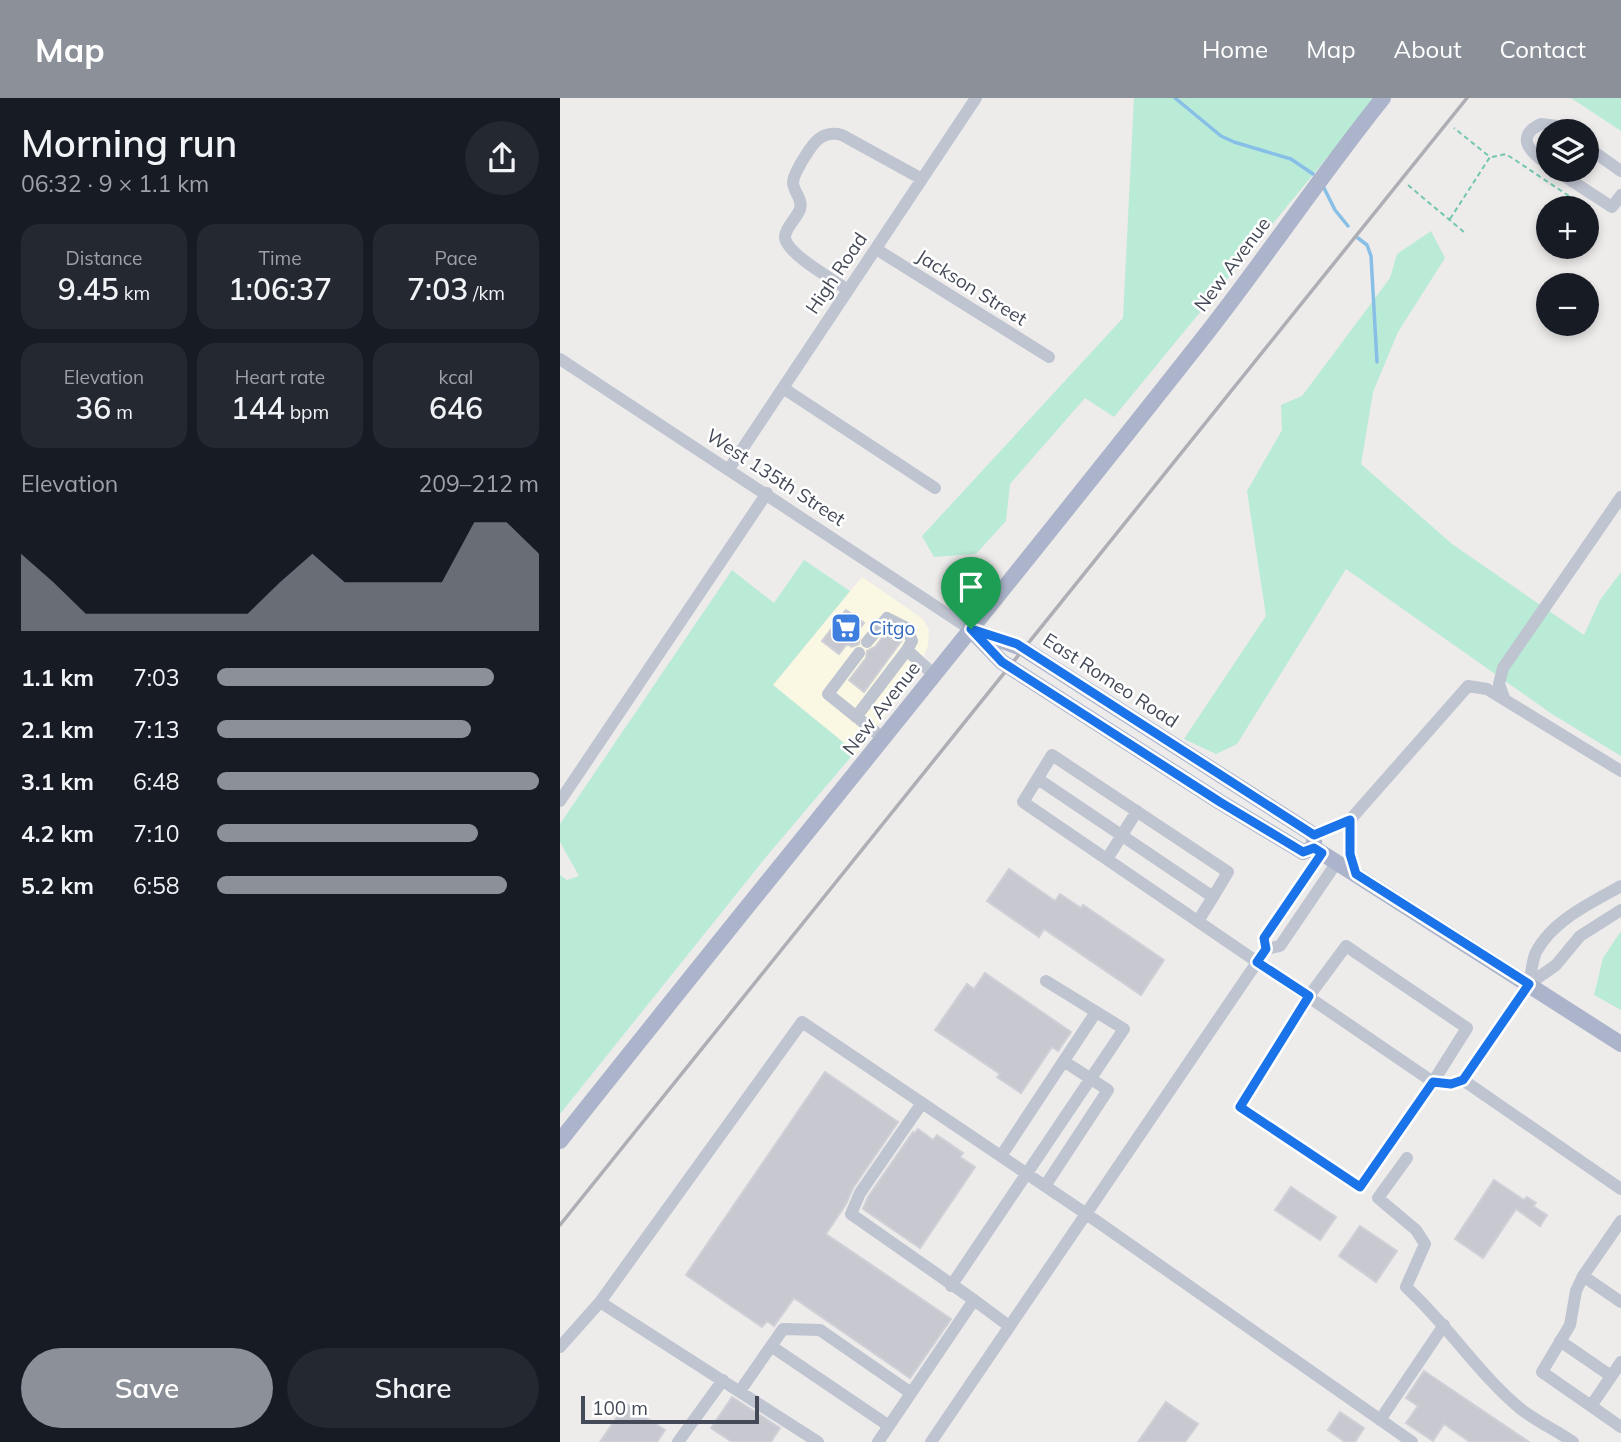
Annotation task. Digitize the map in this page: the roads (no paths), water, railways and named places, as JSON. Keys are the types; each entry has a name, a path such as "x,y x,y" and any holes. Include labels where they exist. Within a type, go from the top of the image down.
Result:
{"main road":[{"name":"New Avenue","path":"560,1141 1209,331 1383,98"},
{"name":"East Romeo Road","path":"971,629 1002,662 1162,765 1303,852 1317,845"},
{"name":"East Romeo Road","path":"971,629 1017,644 1317,845 1337,862 1621,1044"}],"street":[{"name":"High Road","path":"729,469 976,98"},
{"path":"1536,128 1528,137 1529,149 1536,157"},
{"path":"848,290 802,259 785,239 800,210 801,203 793,184 795,174 812,144 826,134 842,135 922,179"},
{"path":"1599,156 1621,171"},
{"path":"1573,182 1612,207 1621,195"},
{"name":"Jackson Street","path":"876,249 1049,357"},
{"name":"West 135th Street","path":"560,359 971,629"},
{"path":"783,388 934,488"},
{"path":"560,801 767,493"},
{"path":"1505,700 1499,684 1503,668 1621,497"},
{"path":"856,717 912,641 907,628 887,618 867,642"},
{"path":"907,650 934,674"},
{"path":"859,653 828,694 884,739"},
{"path":"931,1442 1266,949 1264,938 1317,845 1350,820 1468,686 1487,689 1621,771"},
{"path":"1198,921 1228,872 1052,755 1023,802 1433,1082 1451,1084 1463,1080 1529,984 1556,965 1580,936 1621,910"},
{"path":"1038,779 1213,897"},
{"path":"1107,859 1137,811"},
{"path":"1350,820 1350,854 1356,874"},
{"path":"1266,949 1280,947 1337,862"},
{"path":"1529,984 1536,953 1556,929 1581,909 1621,886"},
{"path":"1346,946 1467,1028 1360,1187 1240,1107 1309,996 1346,946"},
{"path":"951,1286 1124,1029 1046,981"},
{"path":"1001,1156 1096,1012"},
{"path":"560,1347 600,1302 802,1022 1085,1213 1412,1442"},
{"path":"1045,1186 1108,1090 1065,1062"},
{"path":"1463,1080 1621,1189"},
{"path":"922,1103 860,1193 851,1214 1009,1326"},
{"path":"1407,1158 1378,1198 1416,1230 1425,1244 1406,1287 1522,1410 1573,1442"},
{"path":"1621,1221 1583,1276 1576,1291 1570,1325 1542,1372 1621,1427"},
{"path":"1583,1276 1621,1302"},
{"path":"878,1442 974,1300"},
{"path":"600,1302 818,1442"},
{"path":"1380,1420 1444,1325"},
{"path":"740,1391 783,1329 820,1330 911,1393"},
{"path":"1560,1341 1611,1376"},
{"path":"771,1346 889,1426"},
{"path":"1591,1406 1621,1362"},
{"path":"678,1442 723,1380"}],"waterway":[{"path":"1175,98 1221,136 1291,159 1313,174"},
{"path":"1323,186 1335,210 1348,226"},
{"path":"1358,238 1367,245 1371,256 1377,362"}],"railway":[{"path":"560,1225 1467,98"}],"place":[{"name":"Citgo","path":"846,628"}]}
